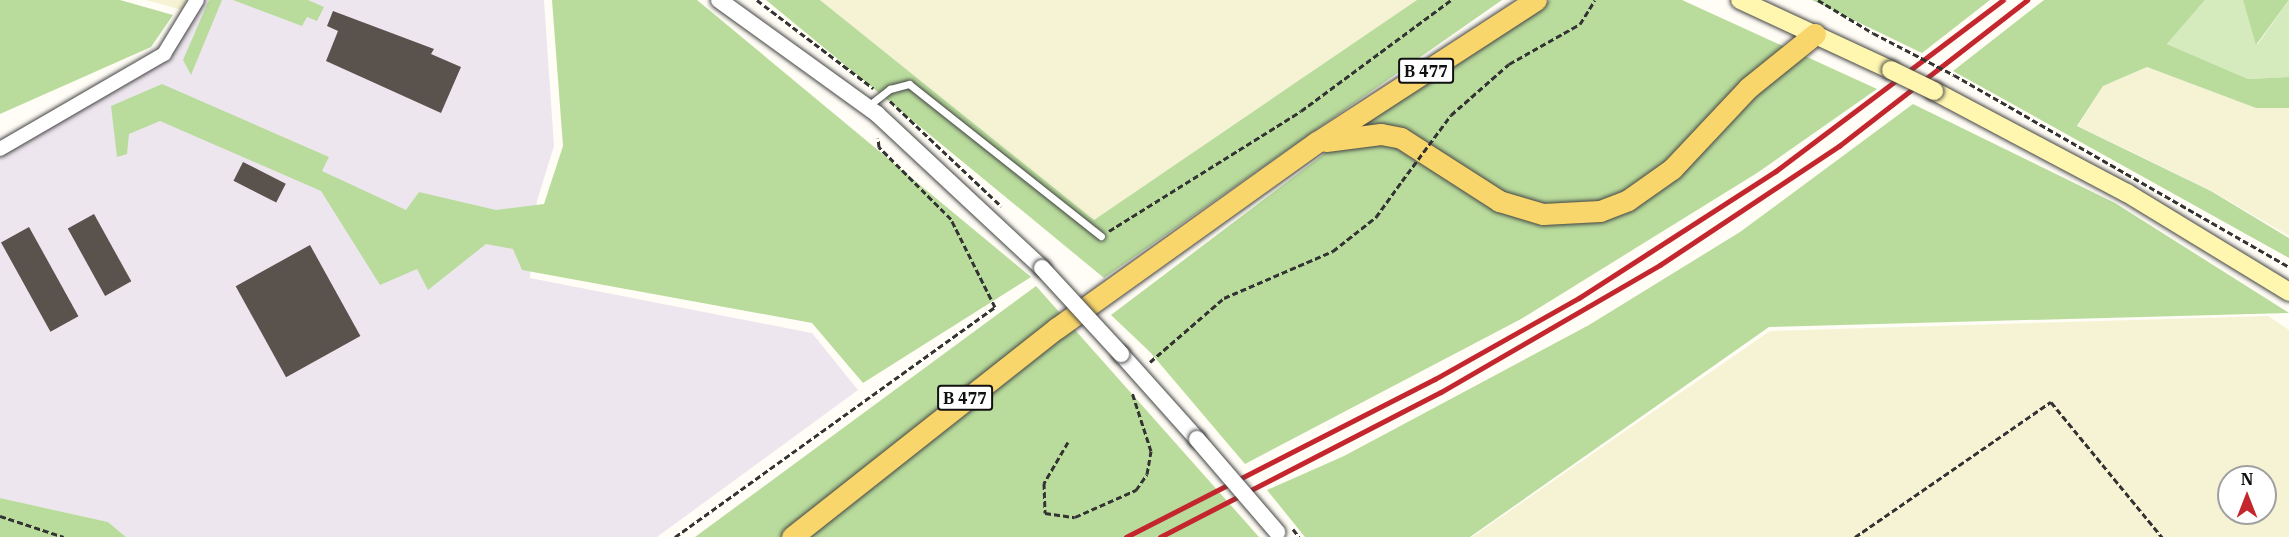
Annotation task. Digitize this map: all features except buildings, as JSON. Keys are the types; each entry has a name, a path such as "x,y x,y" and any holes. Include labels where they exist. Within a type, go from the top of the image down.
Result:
{"main road":[{"name":"B 477","path":"792,537 1057,328 1317,142 1536,0"},
{"path":"1740,0 1815,33 1934,91 2127,193 2289,292"},
{"path":"1317,142 1381,134 1401,138 1499,201 1543,214 1600,211 1628,200 1672,169 1748,88 1815,33"}],"street":[{"path":"0,150 164,54 197,0"},
{"path":"719,0 872,110 1041,268 1125,358 1279,535"}],"lane":[{"path":"872,110 890,89 909,84 1101,236"}],"path":[{"path":"1101,236 1301,111 1451,0"},
{"path":"1150,362 1224,298 1333,251 1376,217 1451,116 1509,64 1581,24 1595,0"},
{"path":"1818,0 1873,33 1954,75 2289,267"},
{"path":"675,537 996,307 951,219 879,147 872,110"},
{"path":"1068,442 1044,483 1045,513 1075,517 1136,490 1147,474 1151,451 1130,387 1125,358"},
{"path":"1855,537 2051,402 2162,537"},
{"path":"0,516 64,537"}],"shaded area":[{"path":"146,0 187,0 182,10"},
{"path":"202,0 544,0 554,146 537,201 530,278 812,333 858,390 657,537 126,537 108,522 0,498 0,153 170,55"},
{"path":"820,0 1417,0 1094,220"},
{"path":"2147,67 2256,108 2289,108 2289,236 2212,191 2078,126 2103,86"},
{"path":"2268,316 2289,330 2289,537 1472,537 1770,331"}],"green space":[{"path":"0,0 120,0 173,15 151,47 0,114"},
{"path":"209,0 222,0 191,75 183,60"},
{"path":"233,0 308,0 324,7 317,21 307,17 302,26"},
{"path":"552,0 697,0 1031,277 863,383 812,323 522,270 513,249 486,244 428,290 417,269 380,285 321,191 160,121 129,134 127,154 117,157 111,106 162,84 329,157 322,171 406,210 419,192 496,210 544,204 563,146"},
{"path":"766,0 820,0 1094,220 1417,0 1502,0 1104,278"},
{"path":"1550,0 1682,0 1877,89 1757,173 1521,319 1245,464 1150,352 1111,315 1369,120"},
{"path":"1812,0 1990,0 1922,53"},
{"path":"2044,0 2205,0 2167,44 2248,79 2289,77 2289,108 2256,108 2147,67 2103,86 2077,126 2211,191 2289,238 2289,258 1953,71"},
{"path":"2205,0 2243,0 2257,45 2289,0 2289,77 2248,79 2167,44"},
{"path":"2243,0 2289,0 2256,45"},
{"path":"1913,104 2115,203 2289,313 1769,327 1470,537 1305,537 1267,490 1344,456 1589,325 1740,232"},
{"path":"1036,286 1259,537 695,537"},
{"path":"0,498 108,522 126,537 0,537"}],"railway":[{"path":"1126,537 1435,379 1579,298 1776,171 2003,0"},
{"path":"1160,537 1441,392 1660,265 1839,146 2027,0"}]}
